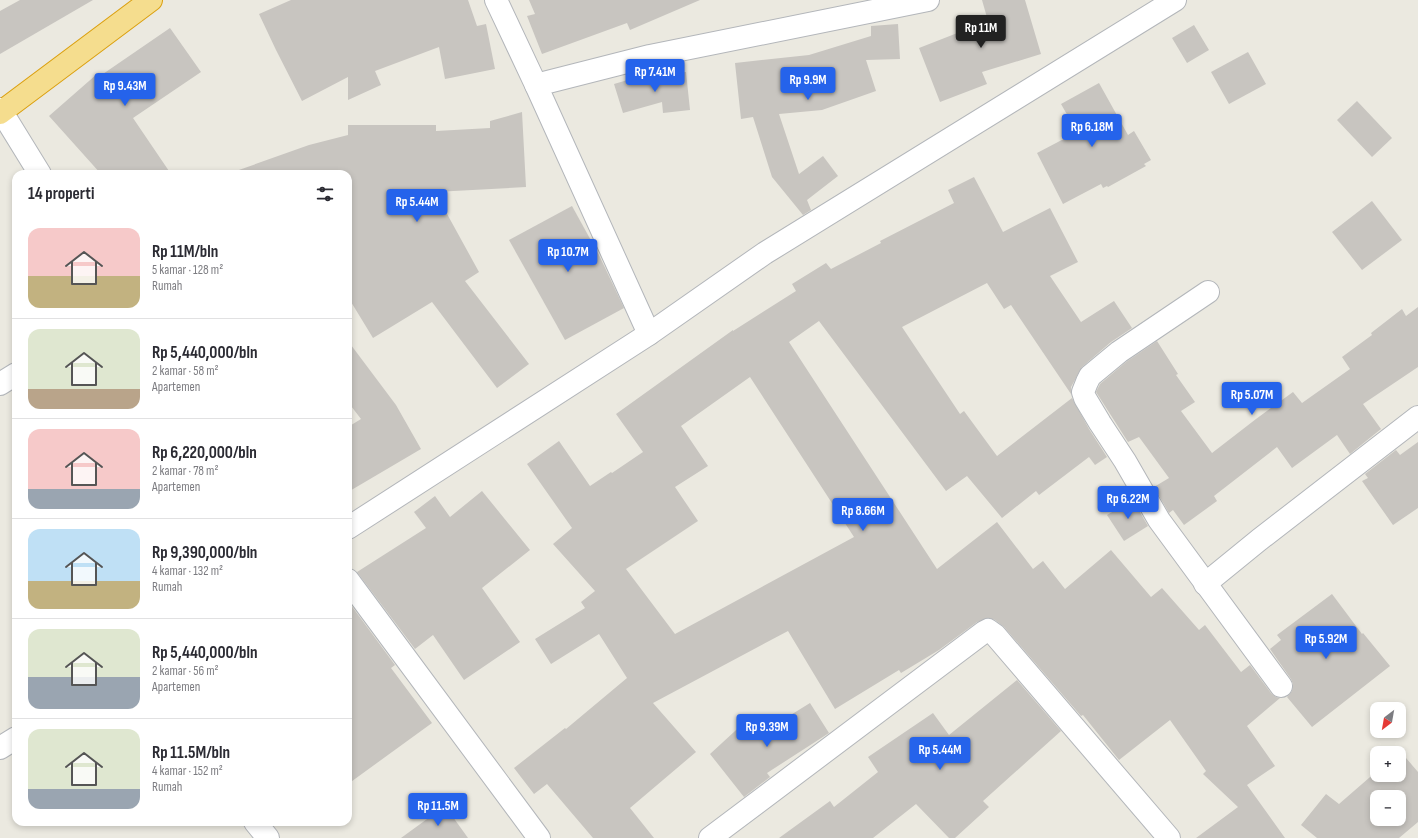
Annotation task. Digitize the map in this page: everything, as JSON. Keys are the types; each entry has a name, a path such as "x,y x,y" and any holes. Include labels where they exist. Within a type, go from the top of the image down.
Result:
{"highway":[{"path":"0,111 151,0"}],"street":[{"path":"496,0 648,334"},
{"path":"536,85 650,56 928,0"},
{"path":"352,525 648,334 764,253 1175,0"},
{"path":"0,111 37,170"},
{"path":"1208,292 1119,352 1090,376 1083,392 1085,398 1125,460 1159,520 1281,686"},
{"path":"0,384 12,376"},
{"path":"1205,584 1259,540 1418,417"},
{"path":"352,585 539,838"},
{"path":"710,838 988,630 995,635 1167,837"},
{"path":"0,748 12,740"},
{"path":"258,826 268,838"}],"building":[{"path":"20,0 93,0 0,54 0,11"},
{"path":"291,0 468,0 477,26 486,24 495,69 445,79 439,47 375,71 381,85 348,100 348,77 302,101 259,14"},
{"path":"529,0 700,0 630,30 627,23 542,54 527,16 535,14"},
{"path":"982,0 1025,0 1041,54 982,72 987,84 940,102 919,48 988,21"},
{"path":"898,24 900,59 866,60 876,91 822,110 779,114 799,174 823,156 838,176 807,200 811,210 803,215 772,177 753,117 741,119 735,63 809,55 871,36 871,26"},
{"path":"1194,25 1209,50 1187,63 1172,38"},
{"path":"170,28 201,72 133,118 168,170 97,170 49,116 97,74 100,76"},
{"path":"1248,52 1266,84 1229,104 1211,72"},
{"path":"686,72 690,110 663,113 662,102 623,113 614,84 631,79"},
{"path":"1099,83 1128,135 1134,131 1151,160 1144,164 1146,166 1108,187 1103,188 1101,184 1063,204 1037,153 1077,132 1061,104"},
{"path":"1357,101 1392,138 1372,157 1337,120"},
{"path":"522,112 526,187 435,192 479,272 465,281 529,364 497,388 432,302 373,338 352,304 352,170 239,170 309,145 348,135 348,125 436,125 436,131 490,128 490,121"},
{"path":"974,177 1003,232 1050,208 1078,262 1050,276 1081,322 1114,301 1132,328 1111,342 1082,367 1071,387 1071,394 1011,305 1004,309 987,283 902,327 960,414 964,411 997,456 1072,398 1107,457 1095,465 1089,457 1039,495 1036,491 1002,518 967,476 946,491 819,321 789,342 937,569 997,522 1033,569 1043,561 1065,589 1111,550 1151,597 1162,588 1199,630 1205,625 1241,672 1250,665 1271,693 1280,698 1247,726 1275,766 1247,785 1285,838 1196,838 1238,807 1203,774 1206,771 1170,720 1119,760 1083,715 1081,716 1004,627 995,620 989,618 977,622 939,650 901,673 899,670 835,709 788,631 653,703 696,752 630,808 654,838 593,838 547,784 534,794 514,768 565,728 566,729 627,678 599,634 551,664 535,639 585,608 581,602 595,591 553,544 572,528 527,464 559,441 590,486 611,472 612,473 643,452 616,414 733,330 796,291 792,284 826,263 831,269 881,243 880,241 954,203 948,190","holes":["750,377 854,537 675,634 626,569 698,521 675,487 708,466 681,426"]},
{"path":"1372,201 1402,240 1362,270 1332,232"},
{"path":"572,206 599,255 624,308 565,340 509,240"},
{"path":"1418,307 1418,367 1363,404 1381,429 1350,454 1337,435 1292,468 1277,447 1214,496 1217,501 1184,525 1173,510 1169,513 1154,487 1169,478 1139,437 1128,442 1096,392 1100,384 1126,362 1157,341 1178,374 1176,375 1195,402 1181,411 1212,453 1293,392 1302,403 1350,369 1342,357 1372,335 1371,333 1402,309 1406,316"},
{"path":"352,346 396,405 421,449 352,490 352,425 361,419 352,407"},
{"path":"1418,442 1418,508 1393,525 1362,481 1368,478 1365,474 1396,450 1400,455"},
{"path":"482,491 530,550 482,588 520,642 464,680 433,635 415,649 357,572 426,528 414,512 435,496 450,517"},
{"path":"1133,500 1148,526 1124,541 1107,515"},
{"path":"1332,594 1362,634 1363,633 1390,666 1312,727 1287,697 1292,691 1293,684 1270,649 1281,640 1277,635"},
{"path":"352,606 395,665 391,668 432,723 352,781"},
{"path":"1017,680 1061,731 983,801 989,807 955,838 949,838 916,804 873,838 779,838 830,801 834,807 878,772 868,757 933,713 949,735"},
{"path":"810,703 829,733 767,773 770,777 744,797 710,754 747,720 760,734"},
{"path":"1406,758 1418,772 1418,822 1399,838 1317,838 1301,825 1326,794 1339,804 1370,777 1370,782 1406,782"},
{"path":"445,806 468,838 401,838"}]}
